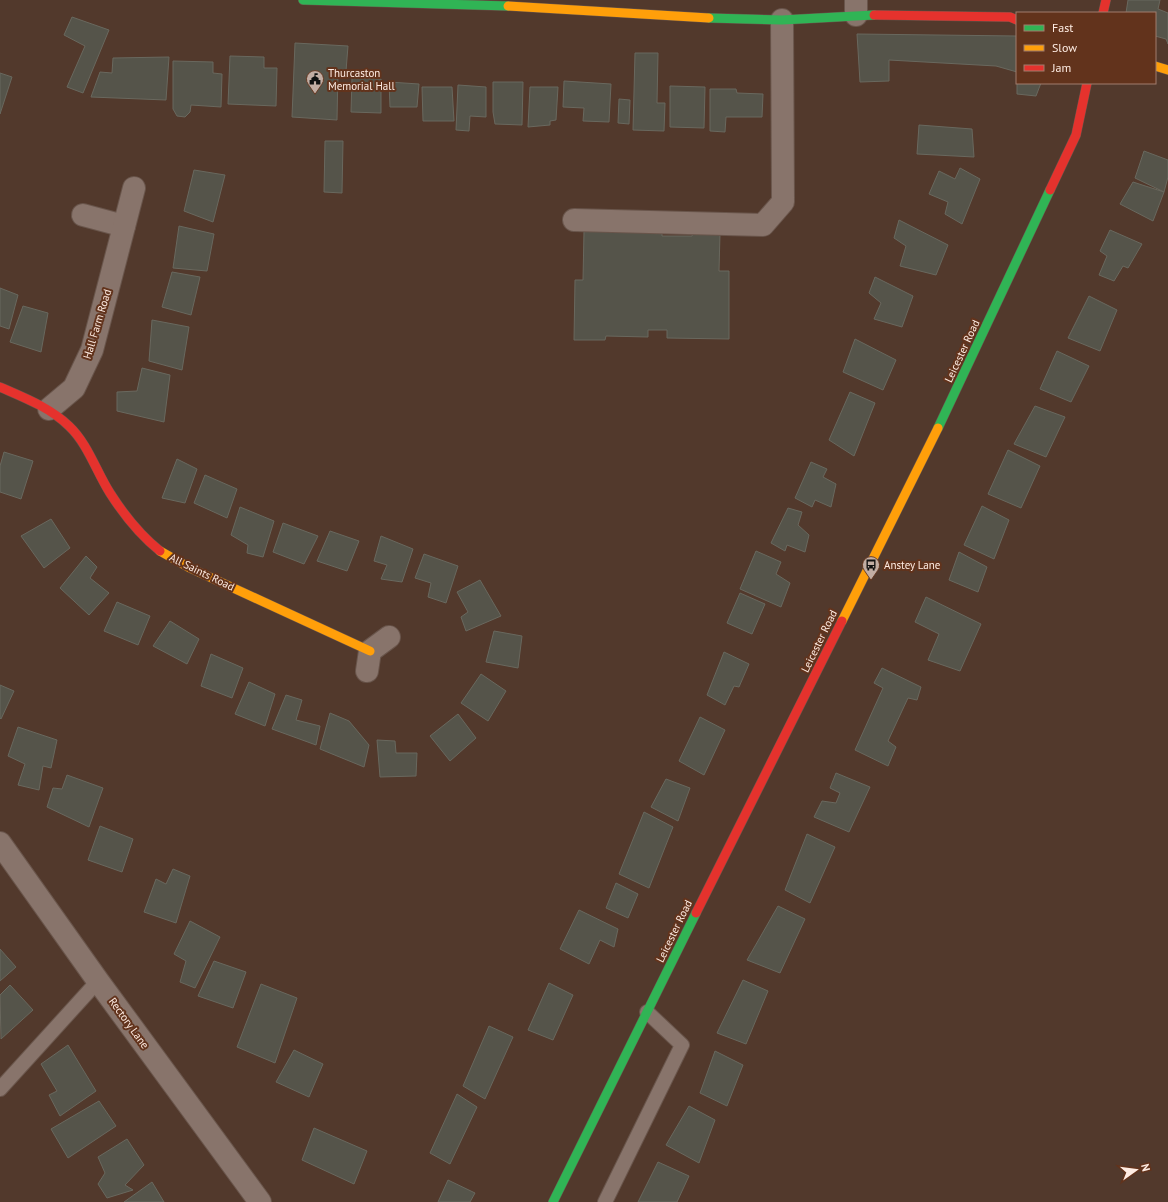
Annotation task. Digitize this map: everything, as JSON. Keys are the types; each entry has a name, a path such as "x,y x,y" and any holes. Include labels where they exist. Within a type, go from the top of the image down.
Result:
{"street":[{"path":"303,0 496,2 692,17 782,20 856,8 1010,18 1016,20"},
{"path":"1103,12 1106,0"},
{"path":"574,220 763,225 784,202 782,20"},
{"path":"1156,66 1168,70"},
{"name":"Leicester Road","path":"553,1202 959,385 1076,135 1087,84"},
{"name":"Hall Farm Road","path":"49,409 74,388 92,350 134,188"},
{"path":"83,215 124,226"},
{"name":"All Saints Road","path":"0,387 49,409 70,427 87,450 110,493 132,523 159,550 190,568 369,661 388,637"},
{"name":"Rectory Lane","path":"0,843 98,981 260,1202"}],"lane":[{"path":"0,1089 98,981"},
{"path":"605,1202 682,1045 647,1012"}],"building":[{"path":"1128,0 1160,0 1158,9 1168,13 1168,44 1166,39 1156,36 1156,12 1126,12"},
{"path":"72,17 109,30 83,93 67,87 85,46 64,35"},
{"path":"857,34 1016,36 1016,72 996,66 889,60 889,81 860,82"},
{"name":"Thurcaston Memorial Hall","path":"295,43 348,46 346,71 338,70 337,120 292,117"},
{"path":"635,53 658,53 657,103 665,103 664,131 633,130"},
{"path":"230,56 264,57 264,68 277,68 276,106 228,104"},
{"path":"169,57 166,100 91,97 100,72 112,73 113,58"},
{"path":"173,61 213,62 213,73 222,74 221,107 191,105 190,112 185,117 177,116 173,109"},
{"path":"0,73 12,77 0,114"},
{"path":"352,78 381,79 381,113 351,112"},
{"path":"564,81 611,84 609,122 583,121 584,108 563,107"},
{"path":"389,82 419,84 417,107 390,107"},
{"path":"493,82 523,82 522,125 495,124 493,112"},
{"path":"1017,84 1041,84 1036,96 1017,94"},
{"path":"458,85 486,87 486,117 470,116 469,131 456,130"},
{"path":"670,86 705,87 704,128 670,127"},
{"path":"422,87 452,87 454,121 423,121"},
{"path":"530,87 558,87 556,120 550,121 550,125 528,127"},
{"path":"710,89 736,89 737,93 763,94 762,117 726,117 725,132 710,131"},
{"path":"619,99 630,100 629,124 618,123"},
{"path":"919,125 972,129 974,157 917,154"},
{"path":"325,141 343,141 342,193 324,192"},
{"path":"1144,151 1168,160 1168,177 1164,192 1135,178"},
{"path":"960,168 980,179 962,224 945,214 948,202 929,194 939,171 955,179"},
{"path":"194,170 225,175 213,222 184,211"},
{"path":"1133,182 1164,192 1153,221 1120,204"},
{"path":"899,220 948,245 936,275 900,266 906,246 894,238"},
{"path":"179,226 214,234 207,271 173,268"},
{"path":"1110,230 1142,244 1128,268 1123,266 1114,281 1099,275 1107,256 1100,251"},
{"path":"584,231 662,233 662,236 692,236 693,233 720,233 719,271 729,271 729,339 667,338 667,330 648,330 648,337 606,336 605,340 574,340 575,280 583,280"},
{"path":"172,272 200,277 191,315 162,307"},
{"path":"875,277 913,296 902,327 874,319 881,303 869,293"},
{"path":"0,288 18,295 9,329 0,326"},
{"path":"1089,296 1117,310 1100,351 1068,338"},
{"path":"23,306 48,313 41,352 10,342"},
{"path":"152,320 189,327 182,370 149,361"},
{"path":"855,339 896,360 883,390 843,372"},
{"path":"1057,351 1089,366 1071,402 1040,389"},
{"path":"142,368 170,375 164,422 117,411 117,392 137,391"},
{"path":"850,392 875,403 854,456 829,440"},
{"path":"1035,406 1065,417 1046,457 1014,444"},
{"path":"1008,450 1040,466 1021,508 988,494"},
{"path":"4,452 33,461 21,499 0,492 0,466"},
{"path":"177,459 197,469 185,503 162,498"},
{"path":"811,462 827,469 823,477 836,484 831,507 815,500 812,507 795,498"},
{"path":"205,475 237,489 227,518 194,503"},
{"path":"982,506 1009,520 994,559 964,545"},
{"path":"240,507 274,521 263,557 247,553 248,545 231,535"},
{"path":"788,508 802,512 798,525 809,535 805,552 787,545 785,551 771,543"},
{"path":"51,519 70,548 44,568 21,536"},
{"path":"283,523 318,536 304,564 273,552"},
{"path":"330,531 359,541 347,571 317,561"},
{"path":"381,536 413,549 402,582 381,579 387,565 374,561"},
{"path":"756,551 781,562 776,574 790,583 781,607 740,589"},
{"path":"959,552 987,567 978,592 949,580"},
{"path":"424,554 458,566 446,603 428,597 431,583 415,578"},
{"path":"86,556 97,567 90,578 109,593 89,615 60,588"},
{"path":"480,580 501,616 466,631 461,617 468,612 457,592"},
{"path":"740,593 765,604 752,634 727,623"},
{"path":"926,597 981,624 960,671 928,660 939,634 915,622"},
{"path":"117,602 150,616 138,645 104,631"},
{"path":"170,621 199,639 187,664 153,646"},
{"path":"494,631 522,636 518,668 486,662"},
{"path":"724,652 749,664 739,687 734,686 725,705 707,695"},
{"path":"211,654 243,668 232,698 201,686"},
{"path":"882,668 921,687 917,700 908,698 888,741 896,747 888,766 855,750 883,688 874,683"},
{"path":"481,674 506,691 488,721 461,703"},
{"path":"249,682 275,694 265,726 235,714"},
{"path":"0,685 14,691 1,719 0,718"},
{"path":"286,695 302,700 296,720 320,726 316,745 272,729"},
{"path":"330,713 349,721 369,745 364,767 320,749"},
{"path":"458,714 476,738 450,761 430,736"},
{"path":"700,717 725,730 704,775 679,761"},
{"path":"18,727 57,740 51,768 43,766 39,790 18,785 25,764 8,756"},
{"path":"377,740 395,741 396,753 417,753 416,776 380,777"},
{"path":"836,773 870,787 849,832 814,817 822,801 836,803 840,793 830,788"},
{"path":"67,775 103,788 89,827 47,807 53,788 62,789"},
{"path":"666,779 690,788 678,821 651,807"},
{"path":"644,812 673,827 649,888 619,874"},
{"path":"100,826 133,839 122,872 88,860"},
{"path":"807,834 835,847 810,903 785,890"},
{"path":"173,869 190,876 176,923 144,912 156,879 166,884"},
{"path":"616,883 638,894 628,918 606,908"},
{"path":"778,906 805,919 780,973 747,960"},
{"path":"579,910 618,929 614,947 600,940 589,964 560,949"},
{"path":"190,921 220,937 195,988 180,982 186,961 174,954"},
{"path":"0,949 16,967 0,981"},
{"path":"214,961 246,972 233,1008 198,996"},
{"path":"743,980 768,991 746,1044 717,1033"},
{"path":"549,983 573,995 553,1040 528,1030"},
{"path":"261,984 297,998 275,1063 237,1047"},
{"path":"10,985 33,1010 1,1039 0,995"},
{"path":"489,1026 513,1037 485,1099 463,1086"},
{"path":"68,1045 96,1091 60,1116 49,1095 57,1091 41,1064"},
{"path":"294,1050 323,1064 309,1097 276,1082"},
{"path":"715,1051 743,1065 727,1106 700,1093"},
{"path":"457,1094 477,1107 450,1164 430,1153"},
{"path":"99,1101 116,1126 68,1158 51,1129"},
{"path":"689,1106 715,1120 699,1163 666,1145"},
{"path":"314,1128 367,1151 354,1184 302,1160"},
{"path":"127,1139 144,1165 125,1185 133,1190 107,1198 98,1184 105,1173 98,1157"},
{"path":"658,1162 689,1176 677,1202 638,1202"},
{"path":"448,1180 475,1193 470,1202 438,1202"},
{"path":"152,1182 164,1202 124,1202"}],"traffic: fast":[{"path":"303,0 508,6"},
{"path":"709,18 782,20 874,15"},
{"path":"938,428 1050,190"},
{"path":"553,1202 696,913"}],"traffic: slow":[{"path":"508,6 709,18"},
{"path":"1156,66 1168,70"},
{"path":"842,621 938,428"},
{"path":"160,551 190,568 370,651"}],"traffic: jam":[{"path":"1103,12 1106,0"},
{"path":"874,15 1010,17 1016,20"},
{"path":"1050,190 1076,135 1087,84"},
{"path":"0,387 45,408 61,419 76,433 105,485 121,509 139,531 160,551"},
{"path":"696,913 842,621"}],"place":[{"name":"Thurcaston Memorial Hall","path":"315,94"},
{"name":"Anstey Lane","path":"871,580"}]}
